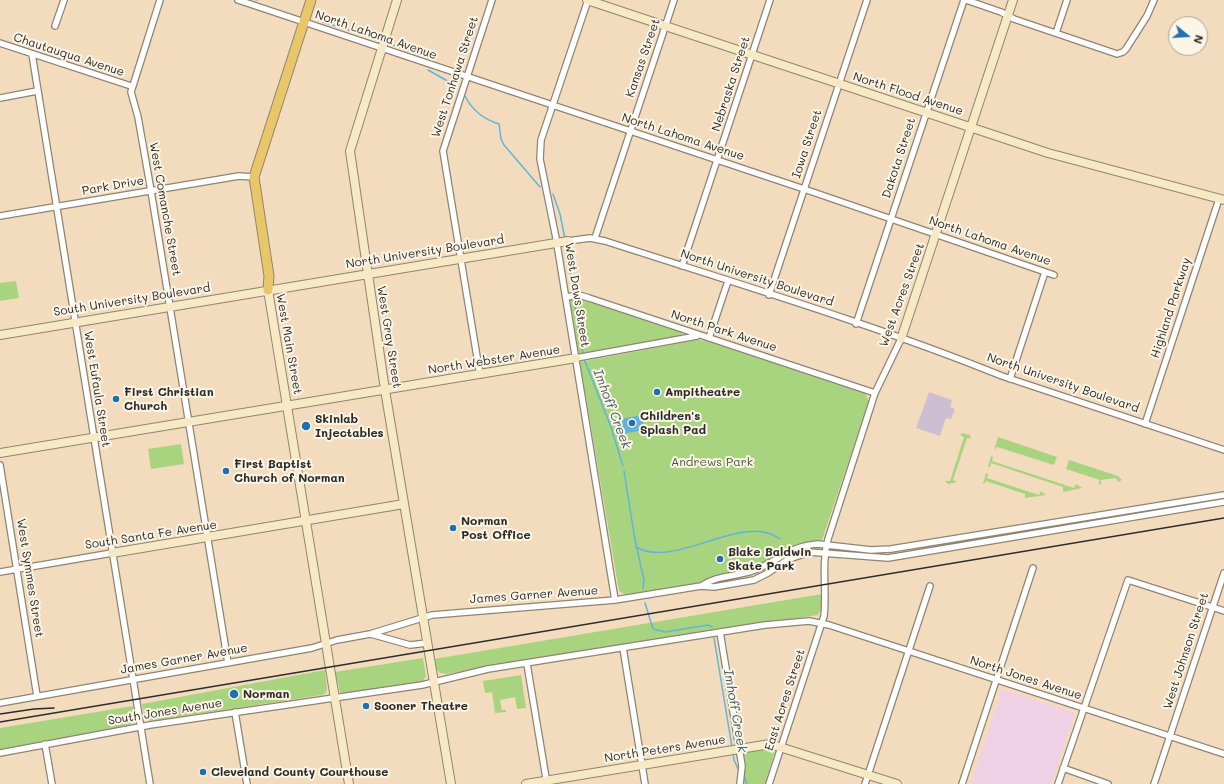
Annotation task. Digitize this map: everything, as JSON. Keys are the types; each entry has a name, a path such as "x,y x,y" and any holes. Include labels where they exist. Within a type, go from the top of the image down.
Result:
{"main road":[{"name":"West Main Street","path":"268,290 269,276 254,177 311,0"}],"street":[{"path":"55,26 64,0"},
{"name":"West Comanche Street","path":"160,0 132,86 132,97 138,117 151,190 228,663"},
{"name":"North Lahoma Avenue","path":"238,0 891,218 1054,275"},
{"name":"West Gray Street","path":"396,0 350,151 385,390 451,784"},
{"name":"West Tonhawa Street","path":"480,375 462,258 442,151 492,0"},
{"name":"North Flood Avenue","path":"588,0 752,56 1083,164 1222,200"},
{"name":"West Daws Street","path":"588,0 541,140 539,155 563,242 566,297 615,600"},
{"name":"Kansas Street","path":"595,238 674,0"},
{"name":"Nebraska Street","path":"682,266 770,0"},
{"name":"Iowa Street","path":"769,294 867,0"},
{"path":"965,0 1115,54 1121,54 1126,49 1147,16 1154,0"},
{"name":"Dakota Street","path":"856,324 926,112 965,0"},
{"name":"West Acres Street","path":"822,623 826,599 824,564 827,545 875,393 900,339 972,128 1013,0"},
{"path":"1056,33 1067,0"},
{"name":"Chautauqua Avenue","path":"0,43 132,86"},
{"name":"West Eufaula Street","path":"32,54 150,784"},
{"path":"0,98 37,91"},
{"name":"Park Drive","path":"0,216 239,176 254,177"},
{"name":"Highland Parkway","path":"1145,424 1222,200"},
{"name":"North University Boulevard","path":"268,290 595,238 769,294 968,362 1010,379 1224,450"},
{"path":"1010,379 1045,272"},
{"path":"706,337 728,281"},
{"name":"South University Boulevard","path":"0,335 268,290"},
{"name":"West Main Street","path":"268,290 349,784"},
{"name":"North Park Avenue","path":"566,297 579,295 589,298 875,393"},
{"name":"North Webster Avenue","path":"0,453 480,375 690,337 706,337"},
{"name":"West Symmes Street","path":"0,465 37,696"},
{"name":"James Garner Avenue","path":"702,586 713,580 759,568 800,546 818,544 871,550 891,549 1224,495"},
{"name":"James Garner Avenue","path":"0,703 312,648 326,643 370,634 423,617 464,611 482,612 509,608 538,608 615,600 702,586 714,587 754,580 798,555 809,552 825,552 888,558 1224,502"},
{"name":"South Santa Fe Avenue","path":"0,572 404,504"},
{"path":"962,784 1033,568"},
{"name":"West Johnson Street","path":"1154,784 1224,573"},
{"path":"1058,784 1128,580 1224,611"},
{"path":"865,784 930,586"},
{"name":"North Jones Avenue","path":"623,648 720,632 799,621 815,621 1224,754"},
{"name":"East Acres Street","path":"769,784 822,623"},
{"path":"720,632 734,750 742,766 740,781"},
{"name":"James Garner Avenue","path":"370,634 410,645 427,644"},
{"path":"623,648 645,784"},
{"name":"South Jones Avenue","path":"0,753 140,727 433,682 488,669 623,648"},
{"path":"527,664 547,782"},
{"path":"234,712 247,784"},
{"path":"45,744 52,784"},
{"name":"North Peters Avenue","path":"526,784 547,782 770,744 781,746 897,784"},
{"path":"1063,768 1108,784"}],"shaded area":[{"path":"929,392 952,400 950,407 955,409 951,419 946,418 940,436 916,428"},
{"path":"1002,689 1075,713 1051,784 971,784"}],"green space":[{"path":"16,281 19,298 0,301 0,283"},
{"path":"577,298 681,331 683,335 579,355 570,300"},
{"name":"Andrews Park","path":"697,340 709,341 865,393 869,401 822,540 787,549 756,568 701,583 626,595 619,591 580,362"},
{"path":"962,433 970,435 971,439 967,438 953,480 957,482 948,484 945,481 950,481 964,437 960,435"},
{"path":"998,437 1057,457 1054,465 997,447 994,450"},
{"path":"181,444 184,464 151,469 148,449"},
{"path":"991,456 993,457 992,461 1074,488 1076,484 1082,488 1063,492 1063,487 991,463 990,467 988,467"},
{"path":"1069,460 1118,476 1122,480 1118,482 1116,478 1101,480 1101,485 1098,484 1100,480 1066,469"},
{"path":"986,473 988,474 987,478 1039,495 1041,491 1046,495 1025,498 1025,494 986,481 983,484"},
{"path":"822,594 821,610 818,615 446,674 440,673 437,670 434,659"},
{"path":"423,658 426,676 423,681 346,694 340,692 335,672"},
{"path":"325,670 327,689 326,693 322,695 151,721 145,719 142,704"},
{"path":"521,675 526,708 517,709 515,697 500,700 502,710 506,710 506,712 495,713 492,692 485,693 483,681"},
{"path":"133,706 135,719 128,726 0,750 0,728"},
{"path":"769,748 775,751 765,784 744,784 743,753"}],"water":[{"name":"Children's Splash Pad","path":"642,415 644,430 622,434 620,419"}],"waterway":[{"name":"Imhoff Creek","path":"323,22 372,37"},
{"name":"Imhoff Creek","path":"393,45 426,55 428,57"},
{"name":"Imhoff Creek","path":"428,70 451,83 454,87"},
{"name":"Imhoff Creek","path":"465,96 471,106 479,113 499,124 501,139 504,145 540,187"},
{"name":"Imhoff Creek","path":"553,194 560,214 565,239"},
{"name":"Imhoff Creek","path":"566,244 573,292"},
{"name":"Imhoff Creek","path":"574,300 583,354"},
{"name":"Imhoff Creek","path":"584,359 611,427 623,466"},
{"name":"Imhoff Creek","path":"624,471 635,540 644,580 643,589"},
{"path":"636,547 652,552 670,552 728,535 747,532 765,532 780,539"},
{"name":"Imhoff Creek","path":"645,603 653,629 665,632 708,625 712,627"},
{"name":"Imhoff Creek","path":"714,638 732,747"},
{"name":"Imhoff Creek","path":"733,753 734,760 739,771"},
{"name":"Imhoff Creek","path":"743,773 747,784"}],"railway":[{"path":"0,722 1224,518"},
{"path":"0,714 34,709 54,708"}],"place":[{"name":"Ampitheatre","path":"657,392"},
{"name":"First Christian Church","path":"116,399"},
{"name":"Children's Splash Pad","path":"632,423"},
{"name":"Skinlab Injectables","path":"306,426"},
{"name":"First Baptist Church of Norman","path":"226,471"},
{"name":"Norman Post Office","path":"453,528"},
{"name":"Blake Baldwin Skate Park","path":"720,559"},
{"name":"Norman","path":"234,694"},
{"name":"Sooner Theatre","path":"366,706"},
{"name":"Cleveland County Courthouse","path":"203,772"}]}
